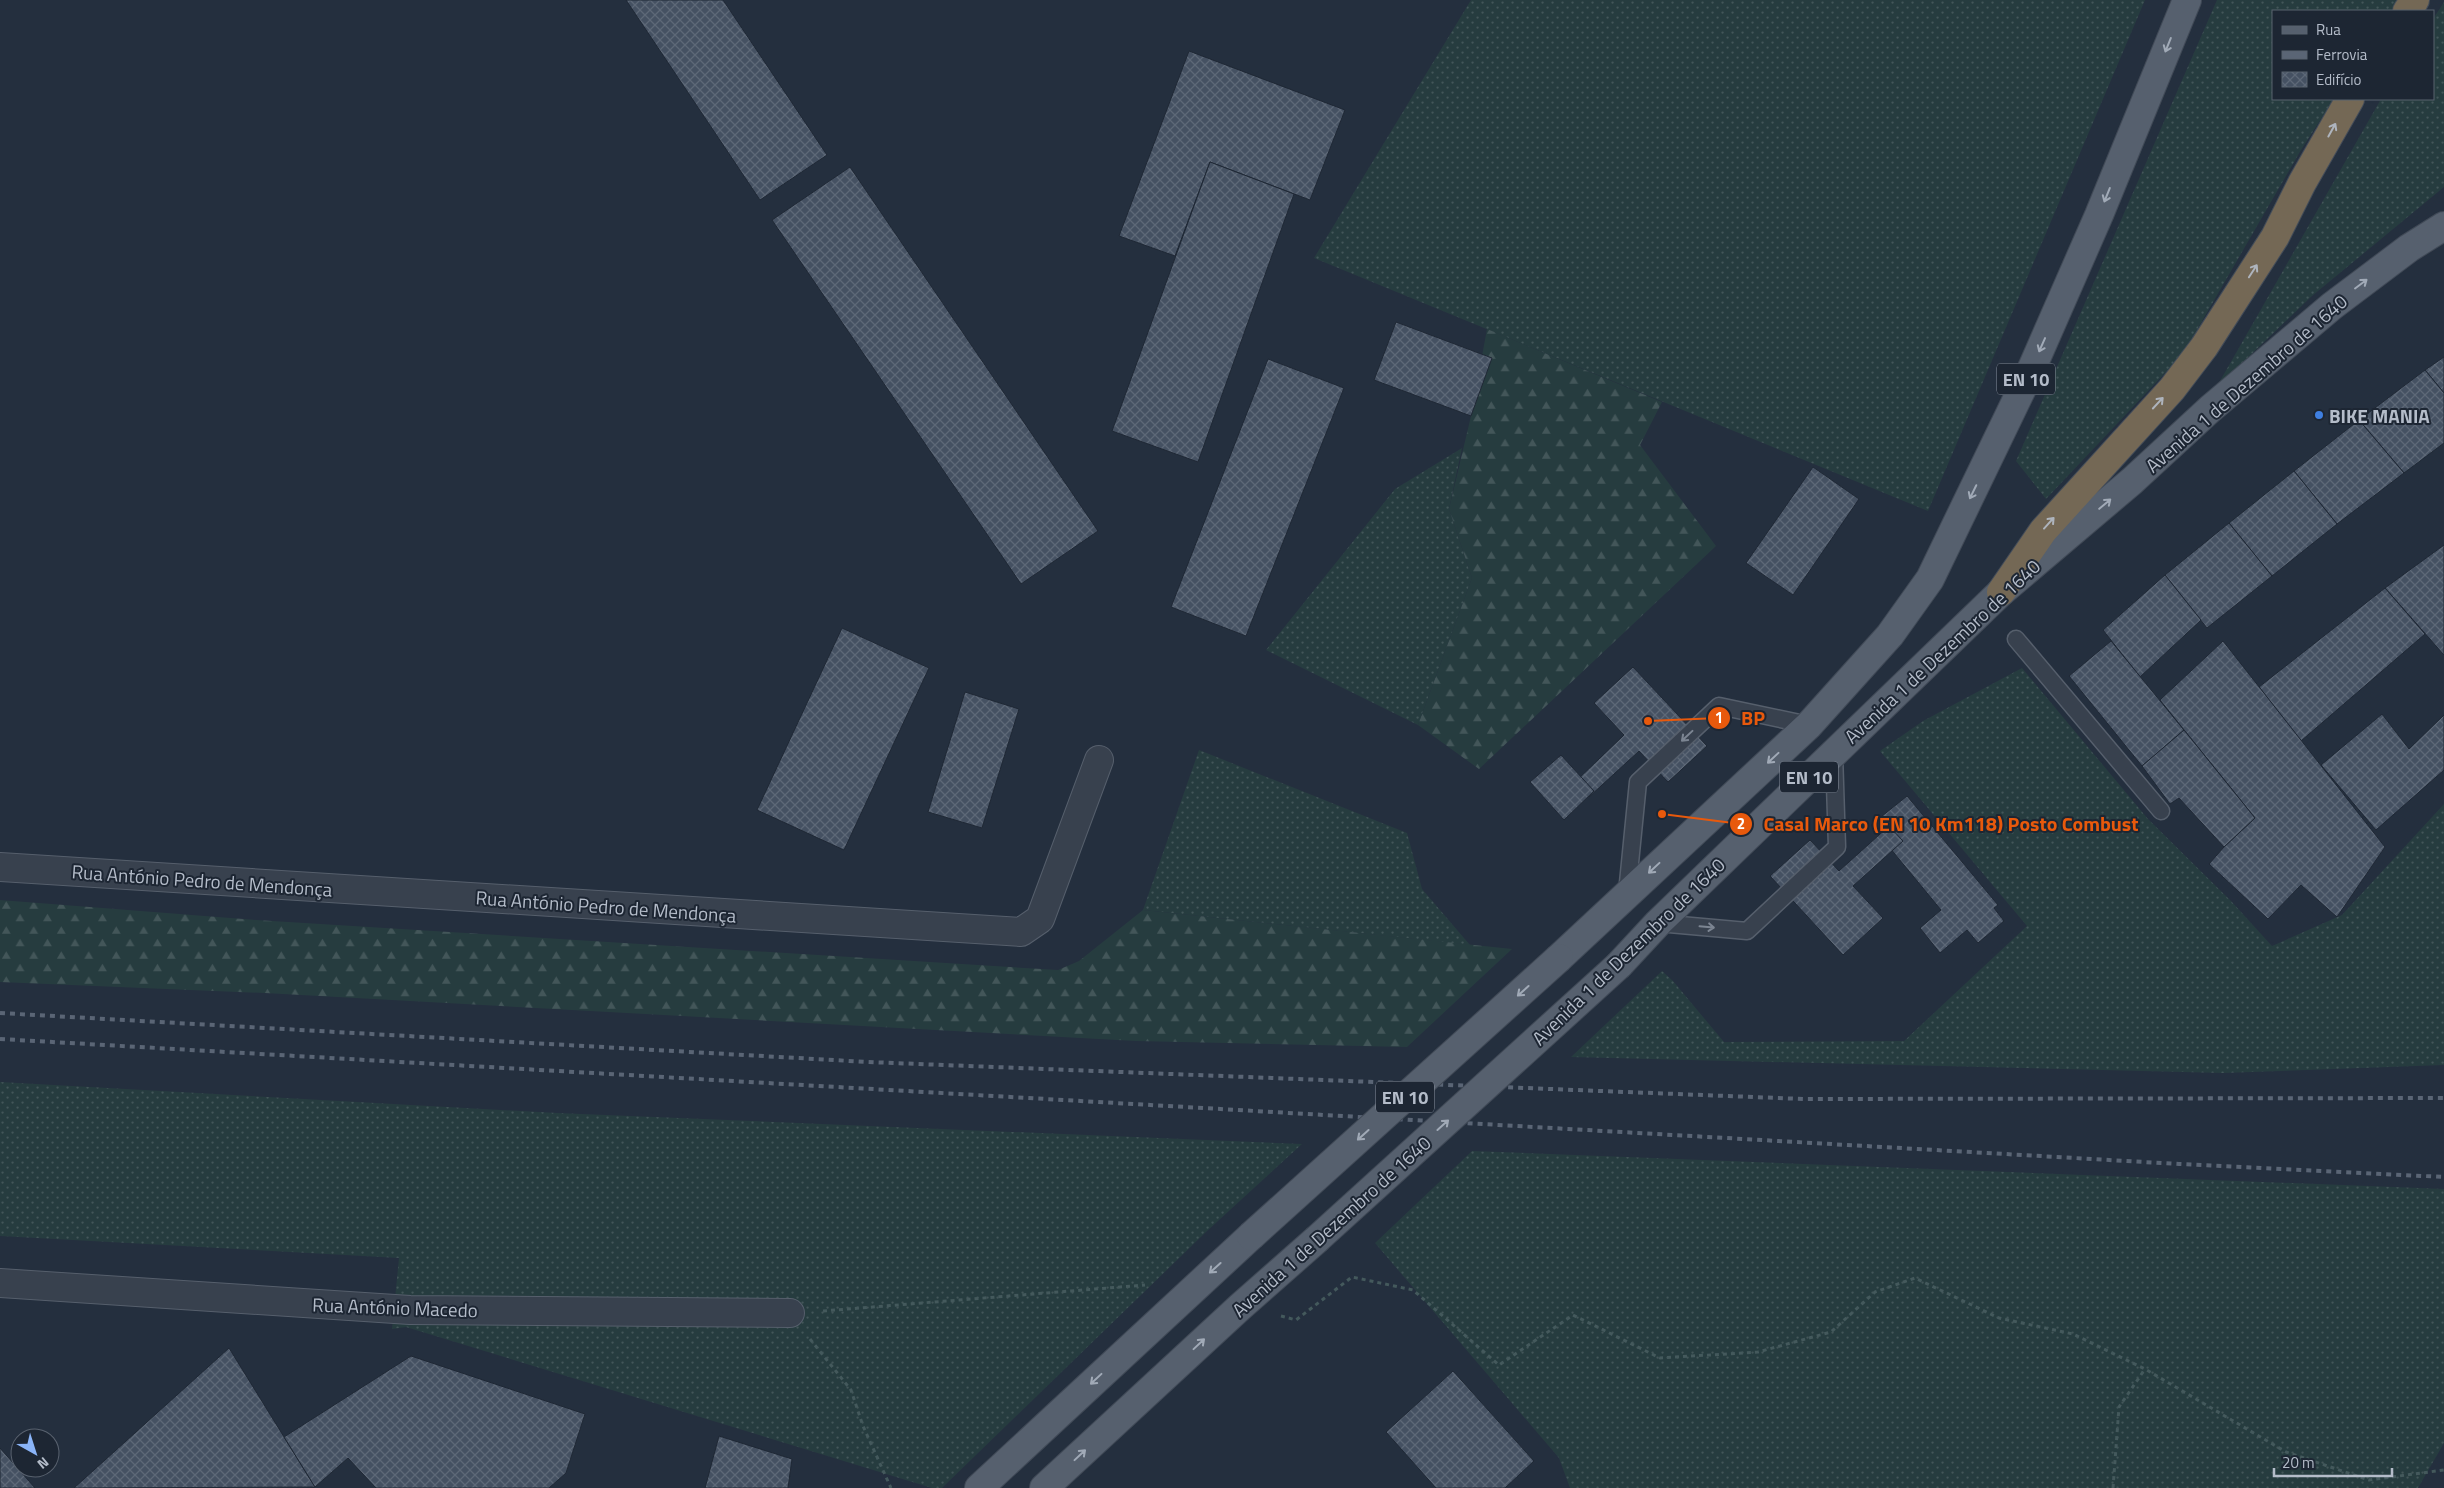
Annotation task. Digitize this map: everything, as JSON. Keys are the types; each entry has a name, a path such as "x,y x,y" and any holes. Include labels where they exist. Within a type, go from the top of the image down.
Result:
{"highway":[{"path":"2001,592 2042,531 2172,389 2204,346 2275,237 2302,183 2349,100"}],"main road":[{"name":"EN 10","path":"979,1488 1186,1295 1559,958 1809,725 1890,635 1930,579 2036,359 2099,215 2187,0"},
{"name":"Avenida 1 de Dezembro de 1640","path":"1044,1488 1240,1307 1619,965 1658,923 2001,592 2132,481 2210,409 2332,306 2409,248 2444,226"}],"street":[{"name":"Rua António Pedro de Mendonça","path":"0,867 1021,932 1040,919 1099,760"},
{"name":"Rua António Macedo","path":"0,1282 410,1310 790,1313"}],"lane":[{"path":"2016,639 2161,811"},
{"path":"1627,893 1638,782 1719,706 1809,725"},
{"path":"1658,923 1747,931 1837,847 1834,752"}],"path":[{"path":"1240,1307 1296,1320 1352,1277 1413,1290 1498,1365 1572,1315 1660,1358 1758,1352 1831,1332 1875,1292 1915,1278 1999,1318 2074,1334 2145,1369 2286,1452 2369,1480 2444,1470"},
{"path":"790,1313 1146,1285 1186,1295"},
{"path":"790,1313 851,1390 863,1426 891,1488"},
{"path":"2113,1488 2119,1407 2145,1369"}],"green space":[{"path":"1471,0 2145,0 1928,511 1314,258"},
{"path":"2217,0 2399,0 2393,10 2272,10 2272,100 2333,100 2301,150 2183,354 2046,499 2016,461"},
{"path":"2444,2 2444,187 2312,296 2216,388 2380,100 2434,100 2434,17"},
{"path":"1487,329 1662,402 1640,445 1716,546 1479,769 1418,725 1472,578 1449,509 1471,416"},
{"path":"1462,448 1449,509 1472,578 1418,725 1266,650 1395,489"},
{"path":"2022,668 2148,819 2231,901 2272,946 2342,915 2444,804 2444,1065 2223,1073 1571,1057 1662,971 1673,981 1724,1042 1904,1041 2027,926 1880,751 1923,721"},
{"path":"1199,750 1407,833 1422,889 1470,945 1143,910"},
{"path":"0,900 256,920 1058,970 1079,961 1143,910 1512,949 1407,1047 1136,1041 265,993 0,982"},
{"path":"0,1082 557,1113 1302,1144 1206,1232 942,1488 932,1488 406,1327 392,1329 399,1258 0,1236"},
{"path":"1472,1151 2444,1189 2444,1443 2418,1488 1570,1488 1559,1458 1375,1243"}],"building":[{"path":"626,0 723,0 827,155 760,200"},
{"path":"1189,51 1345,110 1310,200 1210,162 1175,256 1119,236"},
{"path":"1210,162 1294,194 1198,462 1112,431"},
{"path":"850,167 1098,531 1021,584 772,220"},
{"path":"1396,322 1492,358 1471,416 1374,380"},
{"path":"2444,357 2444,393 2425,370"},
{"path":"1268,359 1344,388 1246,636 1171,607"},
{"path":"2425,370 2444,393 2444,443 2404,473 2359,420"},
{"path":"2359,420 2404,473 2337,524 2294,471"},
{"path":"1813,467 1859,499 1793,595 1746,563"},
{"path":"2294,471 2337,524 2272,576 2229,523"},
{"path":"2229,523 2272,576 2207,628 2165,575"},
{"path":"2444,545 2444,655 2385,588"},
{"path":"2165,575 2201,620 2140,677 2103,630"},
{"path":"2385,588 2425,634 2301,741 2259,687"},
{"path":"842,628 929,668 844,850 757,810"},
{"path":"2111,641 2184,730 2142,766 2069,676"},
{"path":"2223,641 2385,847 2337,917 2301,885 2268,919 2209,864 2255,818 2160,700"},
{"path":"1633,667 1707,746 1668,782 1639,751 1589,797 1575,782 1624,735 1594,703"},
{"path":"965,692 1019,709 982,828 928,812"},
{"path":"2382,714 2409,749 2444,715 2444,770 2376,830 2321,765"},
{"path":"2184,730 2255,818 2224,847 2179,798 2170,804 2142,766"},
{"path":"1561,755 1594,791 1564,820 1530,782"},
{"path":"1907,796 1998,905 1994,908 2004,921 1978,943 1967,930 1940,953 1920,928 1941,910 1871,825"},
{"path":"1889,826 1903,841 1853,886 1883,918 1843,955 1770,876 1810,840 1839,871"},
{"path":"229,1348 315,1487 74,1488"},
{"path":"411,1356 585,1414 566,1473 549,1488 376,1488 348,1458 315,1487 284,1437"},
{"path":"1453,1371 1534,1461 1505,1488 1436,1488 1386,1432"},
{"path":"719,1436 792,1459 788,1488 705,1488"},
{"path":"0,1448 10,1459 10,1478 26,1478 35,1488 0,1488"}],"railway":[{"path":"0,1013 868,1062 1803,1099 2444,1098"},
{"path":"0,1039 2179,1164 2444,1177"}],"place":[{"name":"BIKE MANIA","path":"2319,415"},
{"name":"BP","path":"1648,721"},
{"name":"Casal Marco (EN 10 Km118) Posto Combust","path":"1662,814"}]}
